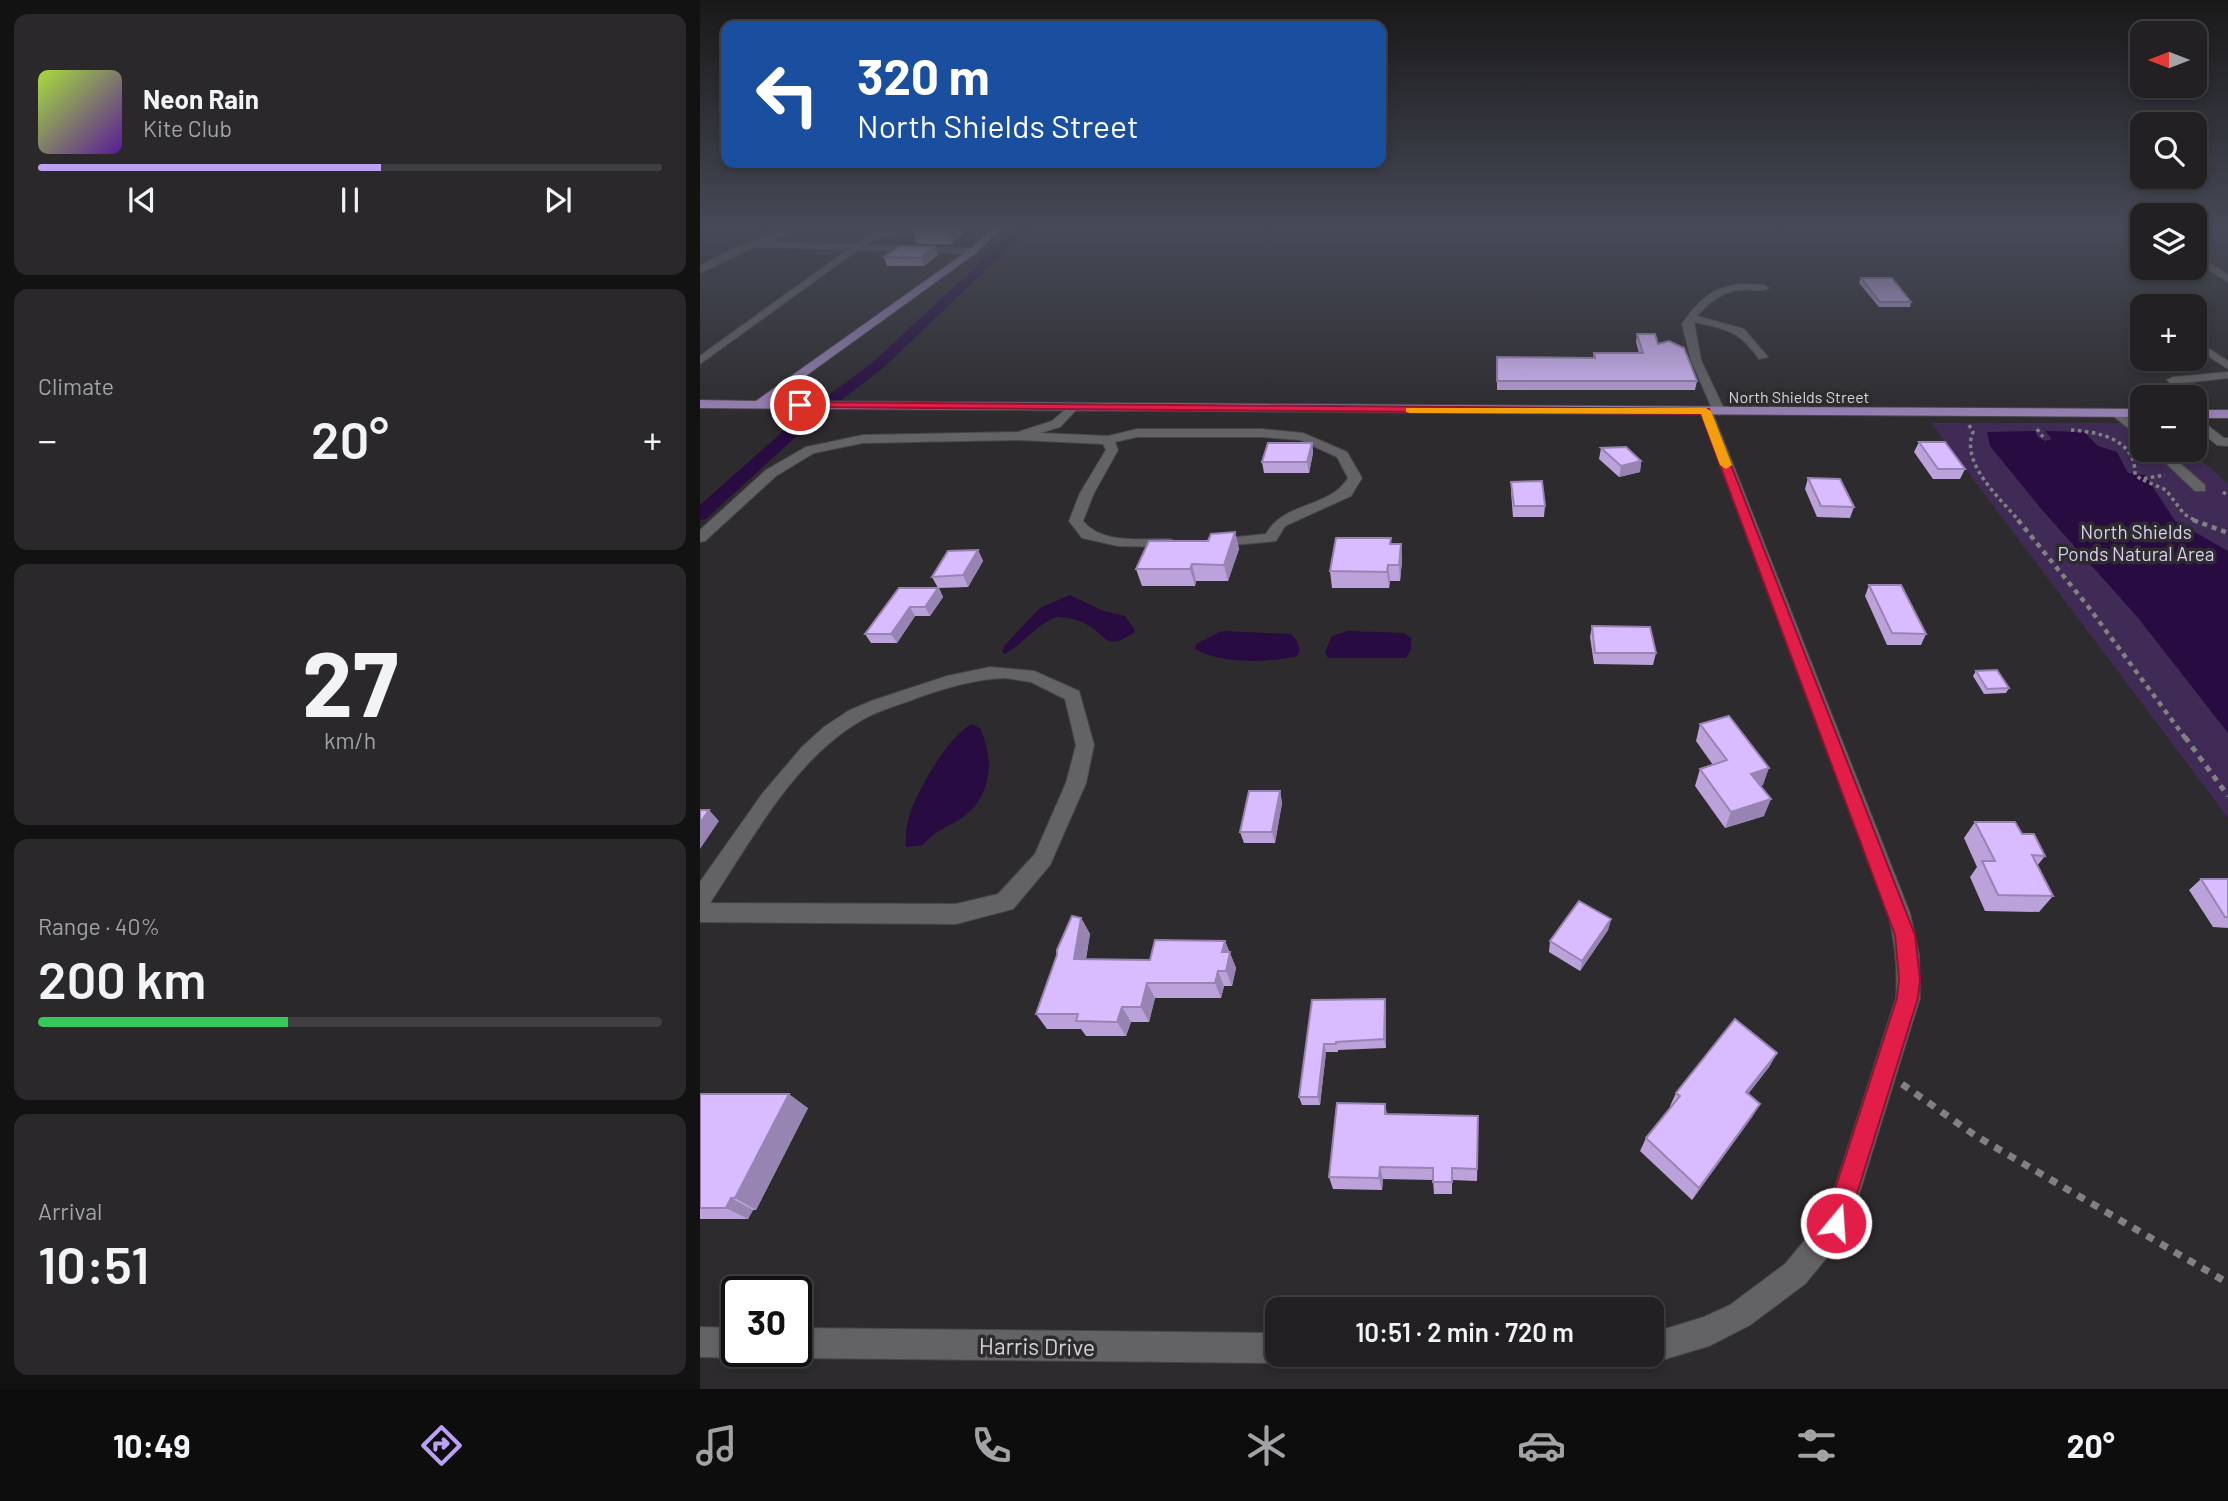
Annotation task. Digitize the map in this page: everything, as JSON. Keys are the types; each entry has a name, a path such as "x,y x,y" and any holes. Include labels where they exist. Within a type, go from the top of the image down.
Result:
{"main road":[{"path":"758,405 917,291"},
{"name":"North Shields Street","path":"700,404 2130,413"},
{"path":"2208,414 2228,414"}],"street":[{"path":"700,361 797,291"},
{"path":"1664,1344 1709,1331 1741,1315 1795,1274 1817,1250 1836,1223 1908,998 1909,979 1905,935 1712,411 1687,332 1687,324 1691,318 1718,291"},
{"path":"1691,318 1741,330 1751,338 1763,357"},
{"path":"2207,351 2228,366"},
{"path":"2178,385 2173,380 2228,375"},
{"path":"1019,436 1056,424 1072,408"},
{"path":"2117,413 2130,424"},
{"path":"2207,430 2221,442 2228,442"},
{"path":"700,538 771,473 810,450 863,439 1019,436 1108,440 1137,433 1262,433 1303,437 1342,455 1355,478 1346,493 1279,523 1271,538 1191,543 1118,542 1087,535 1076,521 1087,493 1112,450 1108,440"},
{"path":"2171,462 2200,488"},
{"path":"700,900 786,778 826,737 855,716 943,682 971,675 1002,672 1034,677 1073,695 1085,745 1076,783 1043,859 1005,902 956,914 700,912"},
{"path":"700,1342 721,1343"},
{"name":"Harris Drive","path":"812,1343 1265,1348"}],"path":[{"path":"1969,424 1973,432"},
{"path":"1979,428 1973,432 1969,442 1971,457 1990,485 2087,605 2228,796"},
{"path":"2026,429 2050,429"},
{"path":"2037,429 2043,437"},
{"path":"2064,429 2101,432 2111,437 2131,456 2135,475 2166,490 2184,514 2192,520 2228,533"},
{"path":"2141,479 2155,478"},
{"path":"2223,492 2228,496"},
{"path":"1884,1071 1976,1136 2228,1283"}],"green space":[{"name":"North Shields Ponds Natural Area","path":"1931,423 2130,423 2130,462 2203,462 2228,484 2228,818"}],"shaded area":[{"path":"2035,431 2038,437 2045,441 2052,439 2045,431 2084,432 2098,446 2117,452 2128,473 2145,475 2175,521 2228,551 2228,733 2139,619 2043,511 1990,446 1987,432"},
{"path":"1070,595 1101,610 1125,616 1135,630 1134,633 1116,641 1106,640 1081,622 1056,617 1005,654 1002,651 1040,608"},
{"path":"1222,631 1291,634 1300,650 1297,656 1245,661 1218,657 1195,649 1196,644"},
{"path":"1348,631 1404,633 1411,638 1411,649 1406,658 1328,658 1325,652 1332,636"},
{"path":"972,724 980,728 989,764 988,776 980,798 963,817 936,833 923,845 906,847 909,817 922,787 946,749"}],"building":[{"path":"1871,291 1902,291 1911,302 1880,302"},
{"path":"1637,334 1655,334 1658,344 1669,341 1684,348 1697,381 1497,381 1497,357 1595,358 1594,353 1643,353"},
{"path":"1919,442 1945,442 1965,469 1938,469"},
{"path":"1268,443 1312,443 1307,462 1262,462"},
{"path":"1626,447 1641,461 1621,466 1601,448"},
{"path":"1808,478 1840,479 1854,507 1821,506"},
{"path":"1542,481 1545,506 1514,506 1511,482"},
{"path":"1235,532 1224,565 1192,564 1190,569 1136,569 1149,541 1208,541 1211,534"},
{"path":"1336,538 1391,538 1390,544 1401,544 1399,565 1388,565 1387,572 1330,571"},
{"path":"978,550 963,575 932,577 948,551"},
{"path":"1869,585 1901,585 1926,634 1892,633"},
{"path":"899,588 938,588 925,607 910,607 891,634 865,634"},
{"path":"1592,626 1650,627 1656,653 1595,653"},
{"path":"1997,670 2009,688 1987,689 1976,671"},
{"path":"1729,716 1769,768 1751,774 1771,799 1731,812 1700,769 1727,760 1700,724"},
{"path":"1249,791 1280,791 1272,832 1240,832"},
{"path":"700,810 709,810 700,823"},
{"path":"1975,822 2015,822 2022,834 2034,834 2045,856 2032,855 2053,896 1998,895 1982,861 1995,861"},
{"path":"2201,879 2228,879 2228,917 2225,917"},
{"path":"1579,901 1611,919 1582,961 1550,941"},
{"path":"1072,916 1081,918 1074,959 1150,960 1155,940 1225,941 1222,952 1230,952 1226,971 1218,971 1215,983 1147,983 1141,1007 1122,1007 1117,1022 1076,1021 1078,1014 1036,1014 1057,950"},
{"path":"1385,999 1384,1039 1324,1044 1318,1097 1299,1097 1312,1000"},
{"path":"1735,1019 1777,1053 1746,1092 1760,1104 1699,1188 1646,1138 1680,1096 1676,1093"},
{"path":"700,1094 789,1094 735,1198 731,1198 726,1208 700,1208"},
{"path":"1337,1103 1385,1104 1385,1114 1478,1116 1477,1169 1452,1168 1452,1182 1433,1182 1433,1168 1380,1167 1379,1178 1329,1177"}],"waterway":[{"path":"700,515 804,421 877,366 958,291"}],"slow traffic":[{"path":"1410,410 1706,411 1726,465"}],"route":[{"path":"800,405 1706,411 1899,913 1905,935 1908,998 1836,1223"}]}
